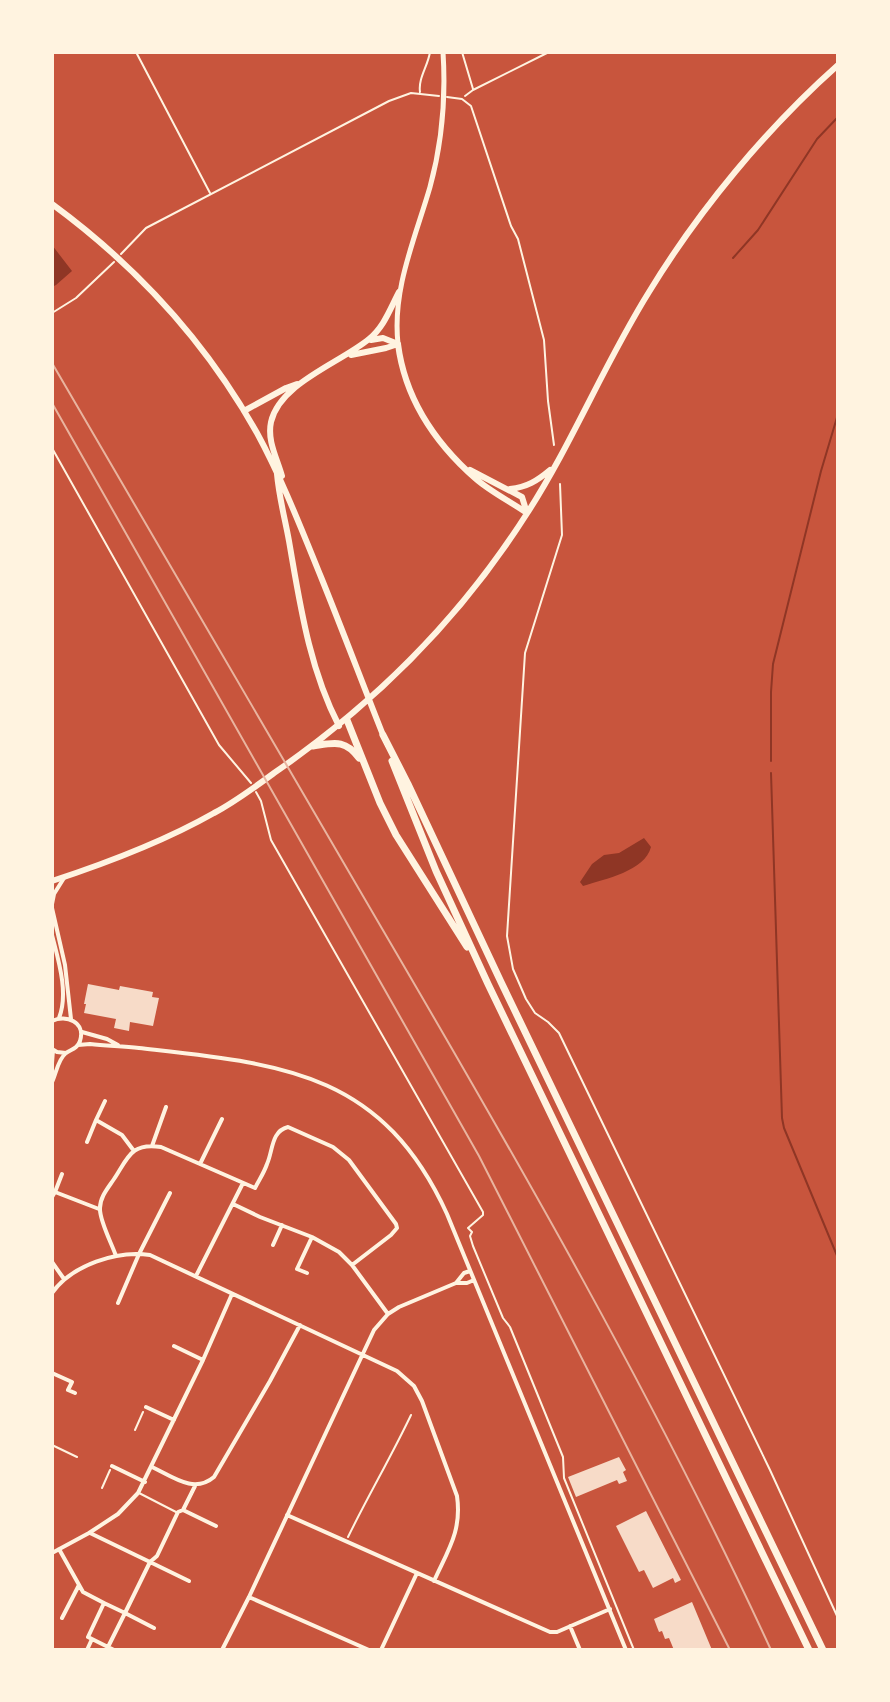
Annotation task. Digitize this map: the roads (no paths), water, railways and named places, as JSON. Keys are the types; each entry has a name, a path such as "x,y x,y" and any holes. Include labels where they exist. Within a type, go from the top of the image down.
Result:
{"highway":[{"path":"349,718 365,766 396,835 488,984"},
{"path":"383,735 413,816 488,984 809,1650"},
{"path":"383,735 823,1650"},
{"path":"313,746 339,743 349,746 365,766"}],"main road":[{"path":"52,881 167,836 218,811 313,746 393,679 459,607 497,559 527,513 648,292 675,253 756,148 838,65"},
{"path":"52,204 111,251 158,297 210,360 244,411 285,488 383,735"},
{"path":"285,488 271,441 271,422 280,402 301,383 368,341 383,324 399,292"},
{"path":"368,341 383,338 398,344"},
{"path":"398,344 412,397 442,445 476,479 527,513"},
{"path":"344,357 398,344"},
{"path":"244,411 301,383"},
{"path":"507,489 522,488 535,482 553,467"},
{"path":"467,468 522,497 527,513"},
{"path":"276,470 303,625 325,696 339,726"}],"street":[{"path":"398,344 399,292 438,153 444,96 443,52"},
{"path":"66,876 54,894 52,906 65,965 71,1019"},
{"path":"52,935 62,984 59,1018"},
{"path":"52,1021 71,1019 81,1032 75,1049 66,1053 52,1050 52,1063"},
{"path":"81,1032 120,1046"},
{"path":"78,1045 120,1046 203,1056 284,1070 316,1080 357,1101 395,1133 425,1171 447,1214 626,1650"},
{"path":"52,1082 66,1053"},
{"path":"87,1142 105,1101"},
{"path":"152,1146 166,1107"},
{"path":"200,1164 222,1119"},
{"path":"96,1120 122,1135 134,1151"},
{"path":"116,1256 99,1209 125,1158 134,1151 142,1147 161,1147 255,1188 269,1161 273,1143 281,1129 288,1127 342,1153 394,1220 397,1228 391,1235 352,1265"},
{"path":"62,1174 54,1194 99,1209"},
{"path":"196,1276 243,1183"},
{"path":"118,1303 170,1193"},
{"path":"233,1204 312,1237 339,1252 388,1314"},
{"path":"273,1245 282,1225"},
{"path":"307,1273 297,1269 312,1237"},
{"path":"52,1293 64,1279 78,1270 116,1256 150,1255 397,1371 414,1386 426,1410 456,1493 459,1511 457,1531 434,1581"},
{"path":"52,1262 64,1279"},
{"path":"456,1283 470,1271"},
{"path":"222,1650 374,1330 399,1307 456,1283 474,1280"},
{"path":"52,1553 118,1514 138,1493 232,1294"},
{"path":"152,1467 195,1486 214,1477 300,1325"},
{"path":"174,1346 203,1360"},
{"path":"52,1373 72,1382 68,1390 75,1393"},
{"path":"146,1407 174,1420"},
{"path":"112,1466 145,1482"},
{"path":"104,1603 88,1637 111,1649 150,1562 157,1556 195,1486"},
{"path":"180,1511 216,1526"},
{"path":"287,1515 550,1632 557,1632 610,1609"},
{"path":"89,1533 189,1581"},
{"path":"59,1549 83,1592 154,1628"},
{"path":"381,1650 417,1573"},
{"path":"62,1618 79,1585"},
{"path":"249,1597 369,1650"},
{"path":"570,1626 580,1650"},
{"path":"87,1650 92,1639"}],"lane":[{"path":"444,96 468,102 474,112 518,239 544,340 554,445"},
{"path":"560,484 562,535 525,653 507,936 513,969 535,1013 559,1033 838,1618"},
{"path":"138,1493 180,1511"}],"waterway":[{"path":"733,258 758,230 817,139 838,117"},
{"path":"771,761 773,664 838,414"},
{"path":"771,773 782,1118 838,1258"}],"railway":[{"path":"52,363 533,1190 680,1463 771,1650"},
{"path":"52,403 479,1156 730,1650"}]}
